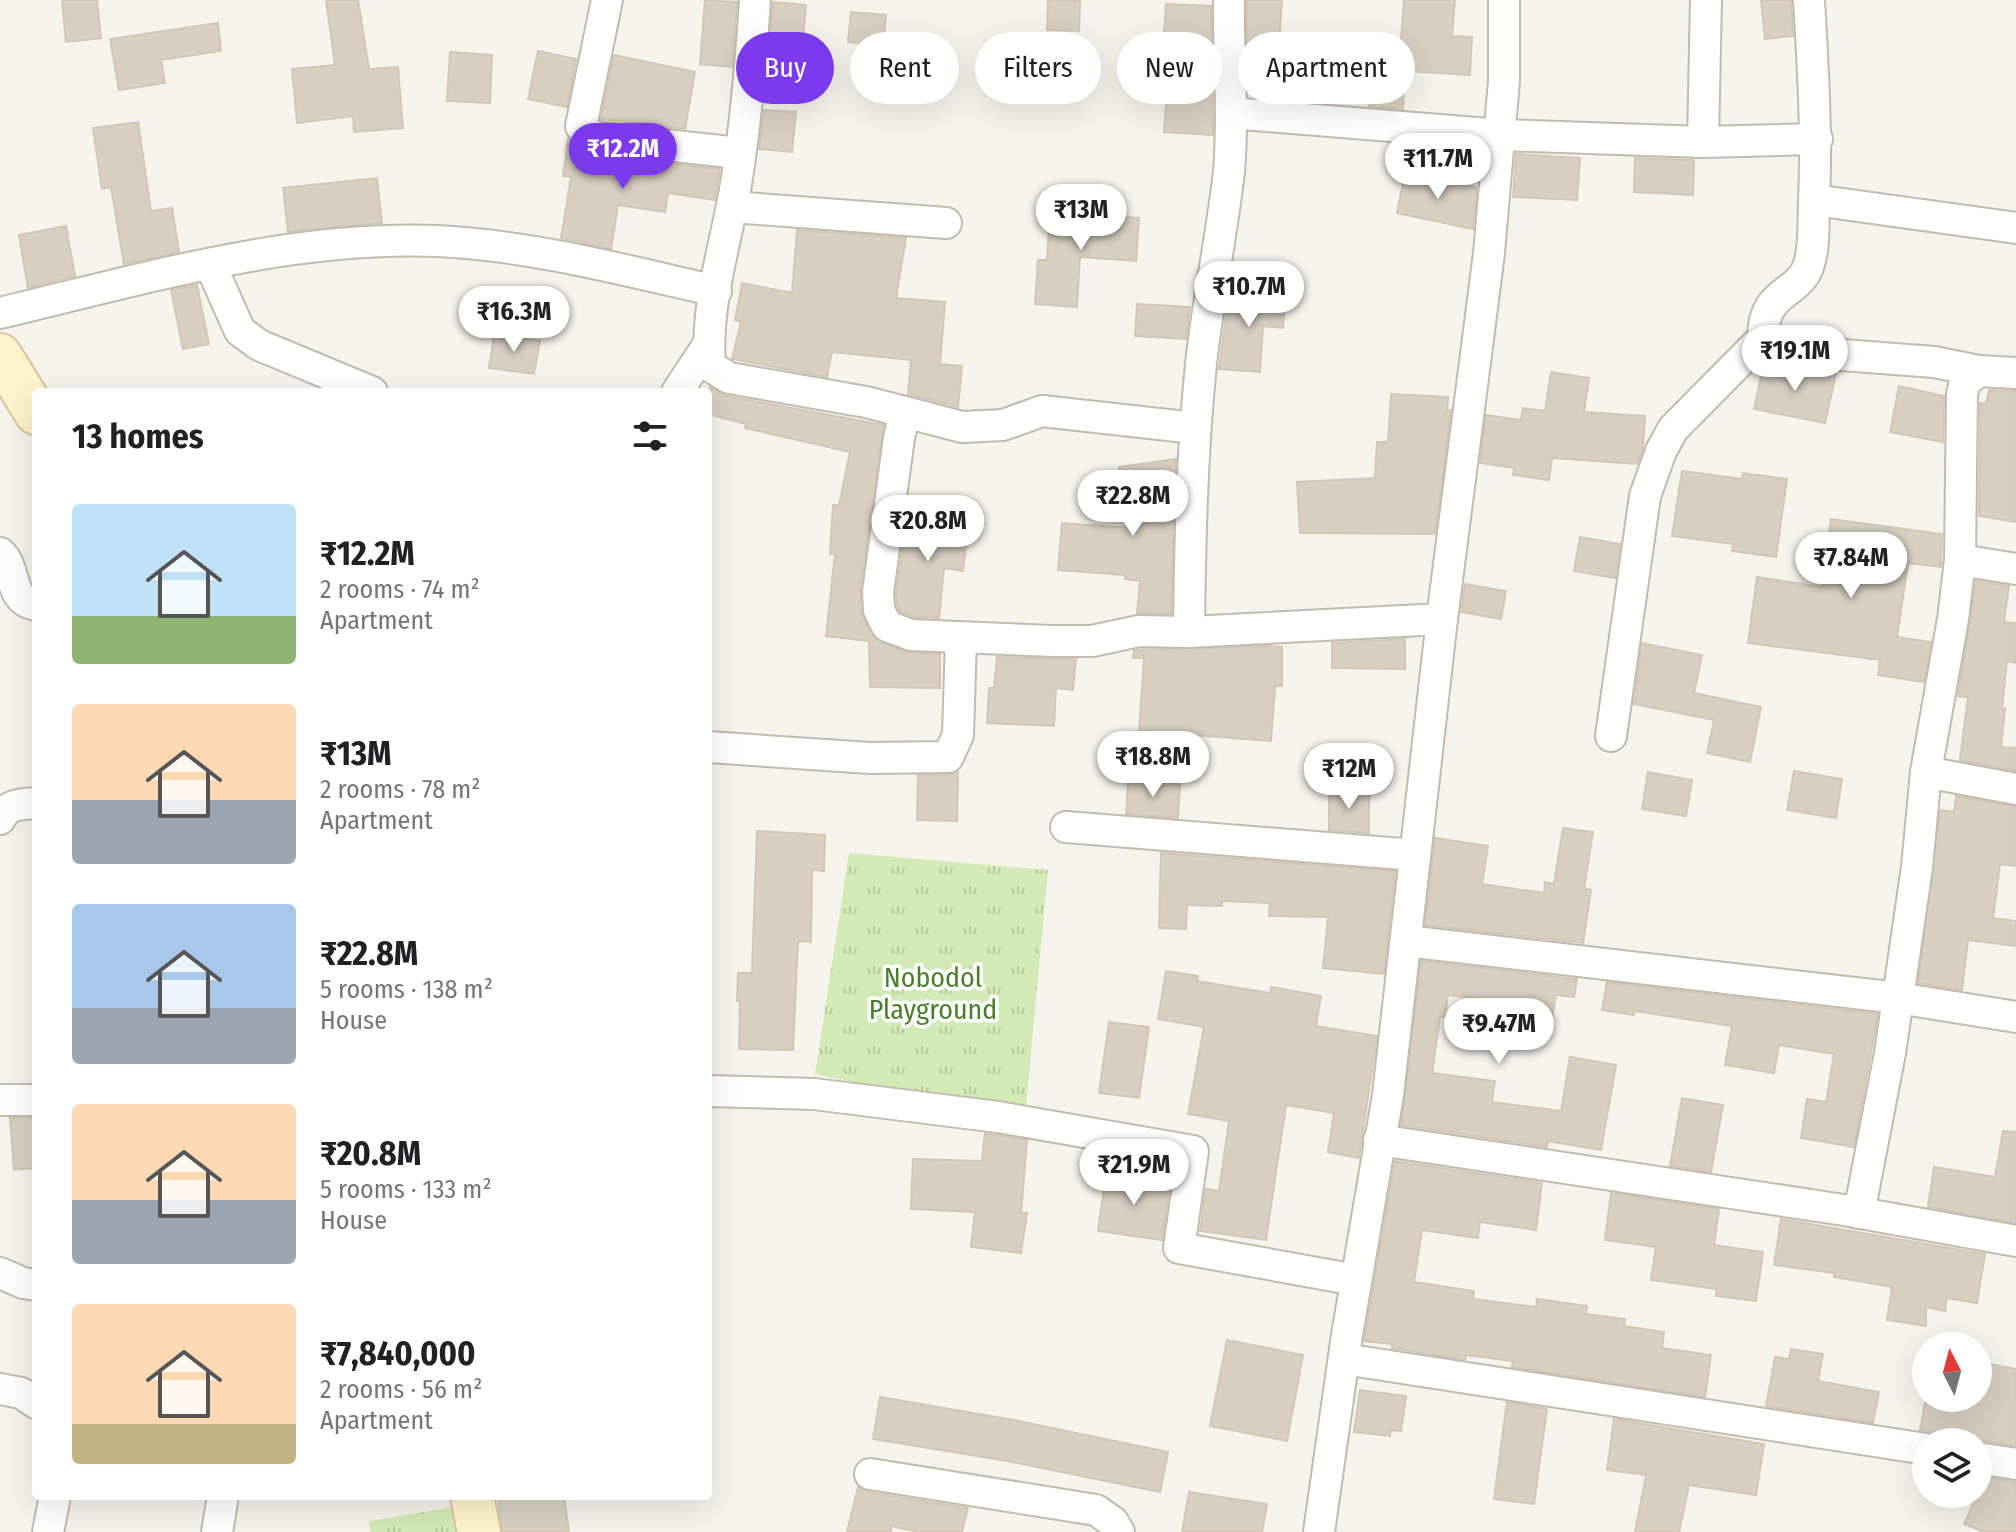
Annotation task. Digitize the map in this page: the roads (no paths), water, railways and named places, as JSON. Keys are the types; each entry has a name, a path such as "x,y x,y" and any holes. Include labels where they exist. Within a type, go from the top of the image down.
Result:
{"street":[{"path":"607,0 581,126 588,134 601,138 739,153"},
{"path":"755,0 732,207 708,345 710,366 729,378 866,402 962,427 1003,425 1042,411 1195,428"},
{"path":"1189,632 1190,504 1195,428 1229,170 1229,0"},
{"path":"1319,1532 1356,1280 1388,1095 1442,619 1487,268 1501,135 1504,0"},
{"path":"1703,142 1706,0"},
{"path":"1611,736 1645,496 1661,451 1673,429 1763,338 1763,323 1769,309 1779,295 1798,282 1809,266 1817,139 1809,0"},
{"path":"1231,113 1501,135 1703,142 1817,139"},
{"path":"1814,200 2016,228"},
{"path":"732,207 946,223"},
{"path":"0,313 266,252 435,241 573,259 716,291"},
{"path":"210,264 240,331 259,345 362,388"},
{"path":"1763,338 1776,350 1923,361 1979,371 2016,373"},
{"path":"680,388 708,345"},
{"path":"0,355 32,407"},
{"path":"1859,1213 1898,998 1926,772 1953,619 1960,560 1962,394 1965,382 1979,371"},
{"path":"905,412 880,577 879,610 887,626 911,635 1092,641 1139,631 1189,632 1442,619"},
{"path":"0,553 5,558 16,593 26,603 32,604"},
{"path":"1960,560 2016,569"},
{"path":"712,747 870,758 948,757 958,735 961,638"},
{"path":"1926,772 2016,789"},
{"path":"0,819 3,812 15,805 32,803"},
{"path":"1066,827 1415,855"},
{"path":"1406,941 1898,998 2016,1017"},
{"path":"712,1091 814,1094 998,1117 1193,1151 1179,1248 1356,1280"},
{"path":"0,1100 32,1100"},
{"path":"1379,1140 1859,1213 2016,1241"},
{"path":"0,1273 32,1284"},
{"path":"1344,1359 1912,1447"},
{"path":"0,1389 21,1393 32,1400"},
{"path":"1992,1460 2016,1464"},
{"path":"870,1474 1096,1510 1113,1522 1119,1532"},
{"path":"48,1532 54,1500"},
{"path":"217,1532 222,1500"},
{"path":"473,1500 479,1532"}],"park label":[{"name":"Nobodol Playground","path":"933,993"}]}
